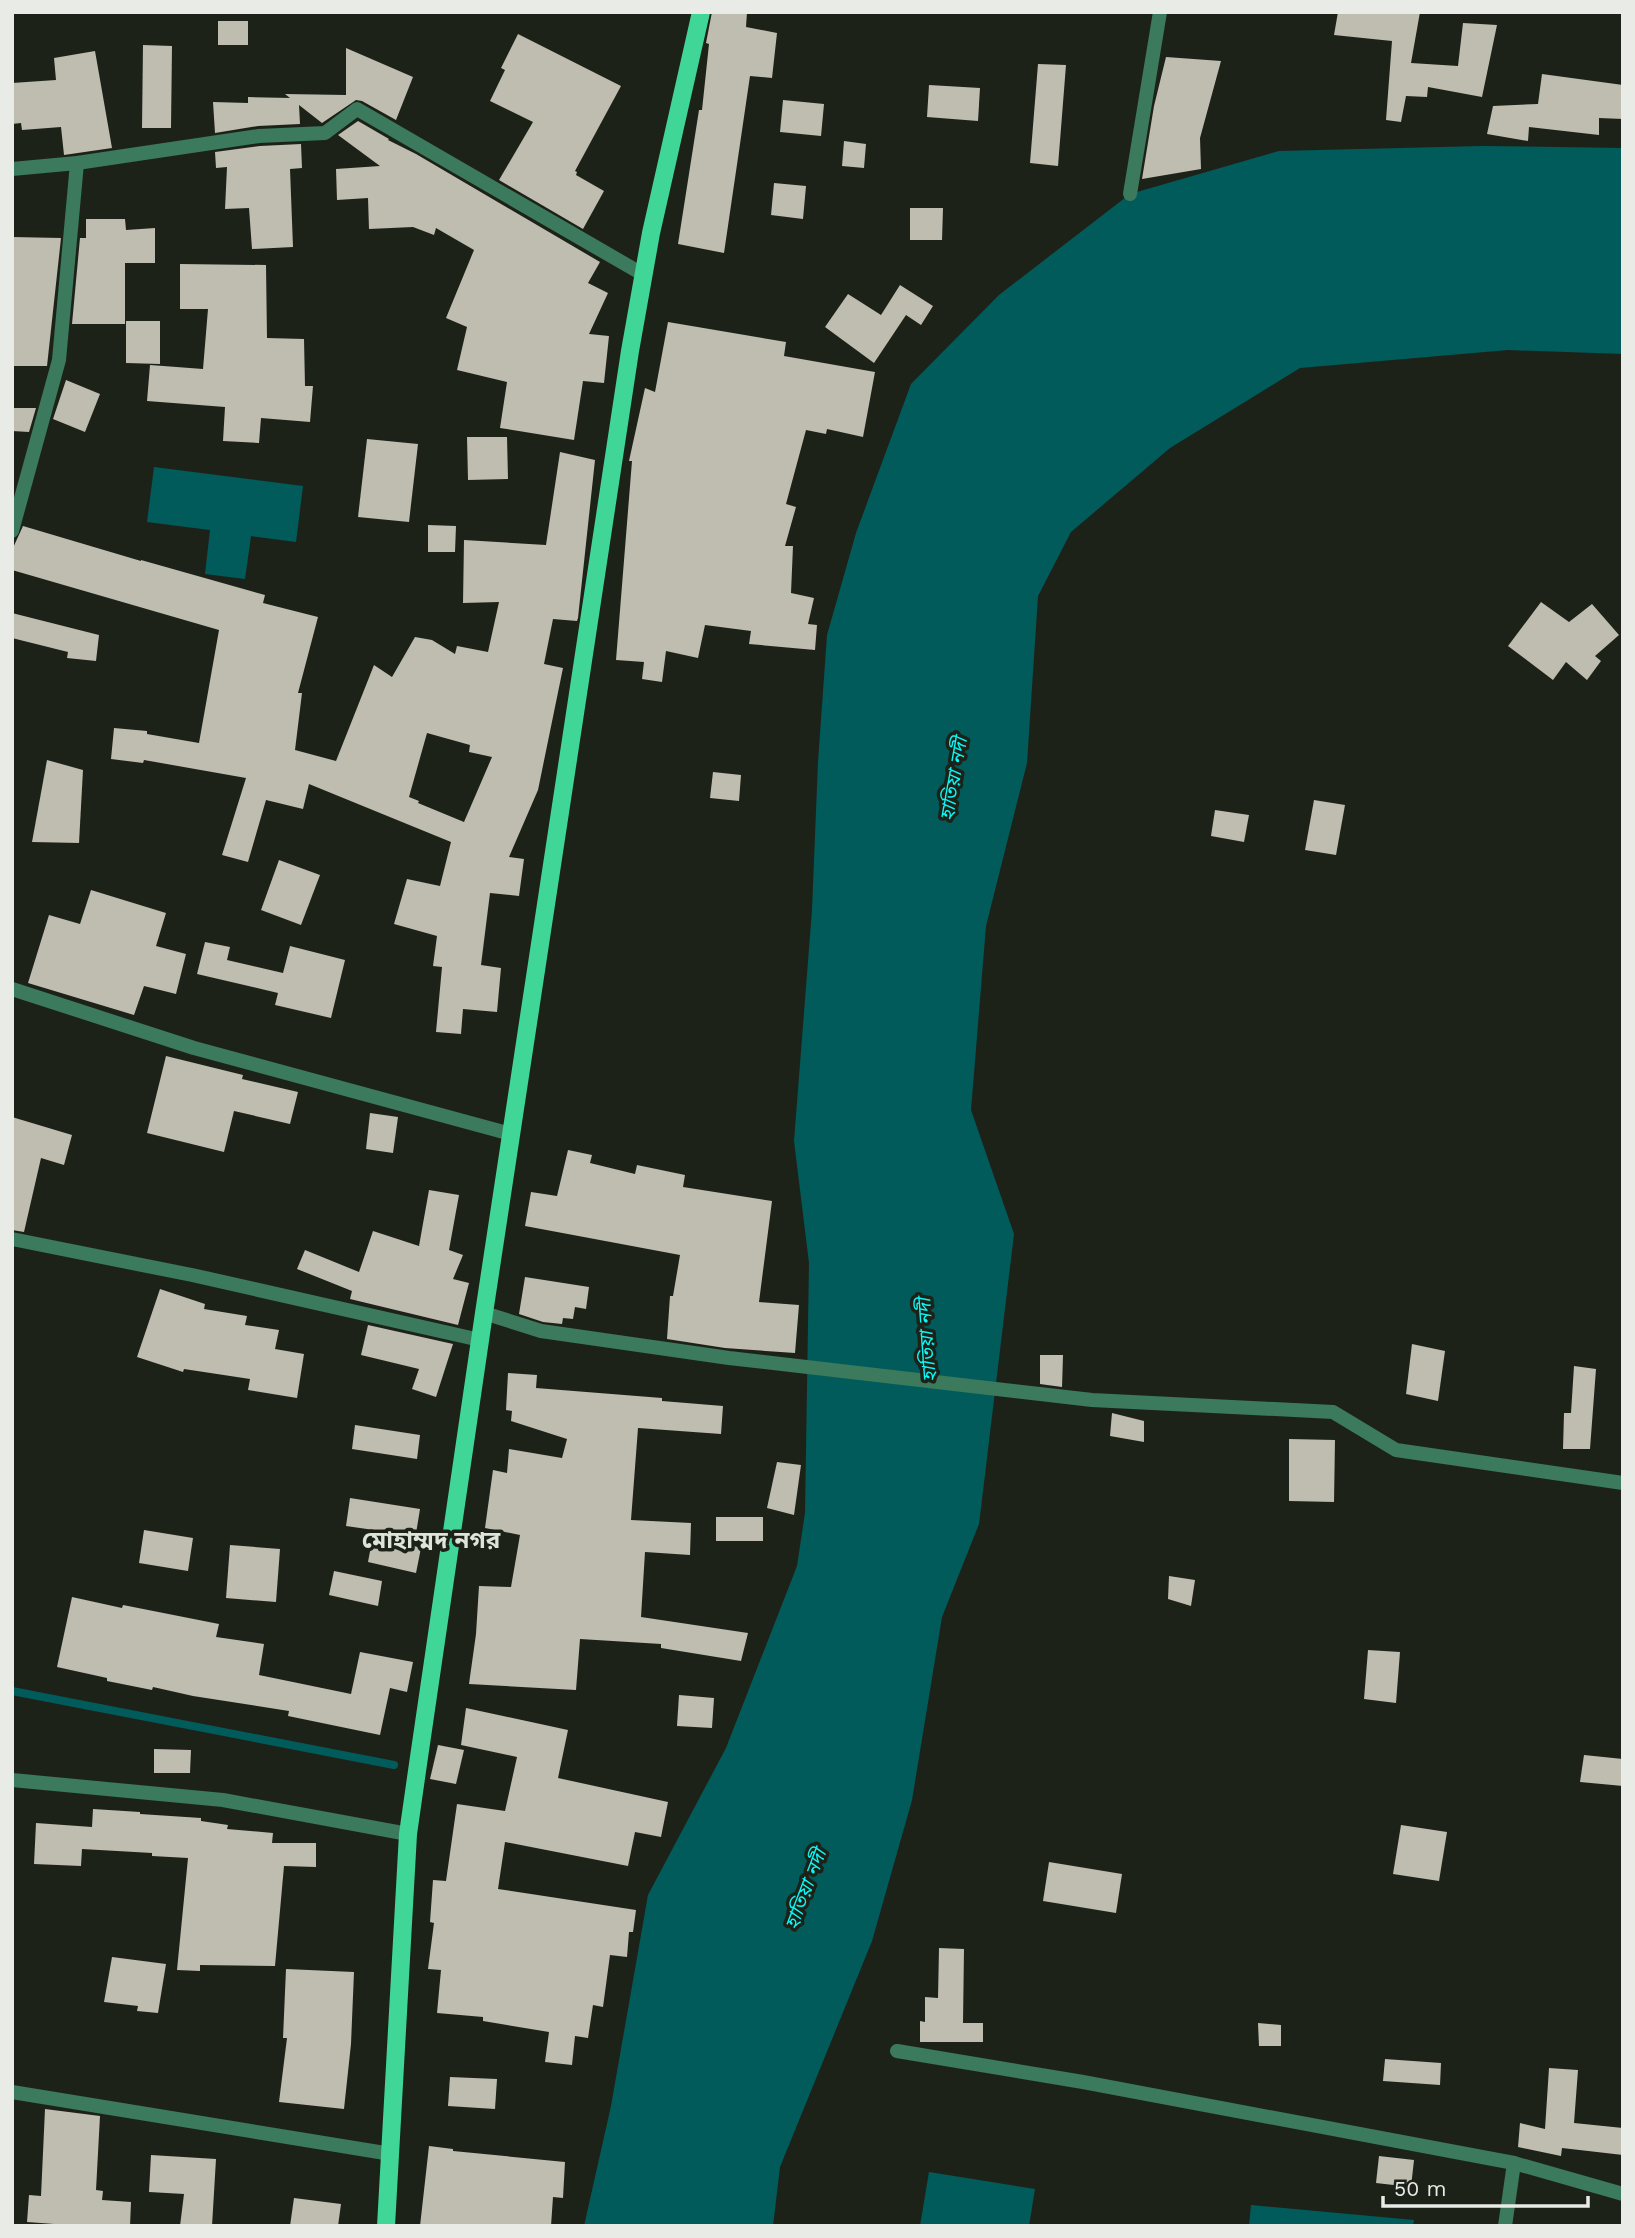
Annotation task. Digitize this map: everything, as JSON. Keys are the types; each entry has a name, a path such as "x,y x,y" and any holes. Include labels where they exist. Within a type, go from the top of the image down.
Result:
{"main road":[{"path":"386,2226 408,1834 630,351 651,233 701,12"}],"street":[{"path":"1130,194 1160,12"},
{"path":"12,169 77,163 258,136 325,133 357,109 644,275"},
{"path":"12,531 59,360 77,163"},
{"path":"12,989 194,1048 511,1134"},
{"path":"12,1239 192,1275 480,1340"},
{"path":"484,1313 541,1331 729,1358 1093,1400 1333,1412 1396,1450 1623,1483"},
{"path":"12,1780 223,1800 408,1834"},
{"path":"897,2051 1083,2082 1514,2163 1623,2194"},
{"path":"12,2092 391,2154"},
{"path":"1505,2226 1514,2163"}],"water":[{"name":"হাতিয়া নদী","path":"1482,146 1623,148 1623,354 1508,350 1300,368 1170,448 1071,532 1038,596 1027,763 986,926 971,1110 1014,1234 979,1524 942,1617 912,1800 872,1941 780,2167 773,2226 584,2226 611,2106 648,1895 726,1748 797,1566 805,1513 809,1263 794,1141 812,910 827,635 856,533 911,384 999,295 1130,194 1279,151"},
{"path":"154,467 303,486 296,542 251,536 245,579 205,574 210,530 147,522"},
{"path":"929,2172 1035,2189 1029,2226 920,2226"},
{"path":"1251,2205 1414,2220 1413,2226 1249,2226"}],"building":[{"path":"712,12 747,12 746,27 777,33 772,78 750,76 724,253 678,244 699,110 702,110 709,44 706,43"},
{"path":"1338,12 1420,12 1411,63 1458,66 1463,23 1497,25 1482,97 1428,87 1427,97 1406,96 1401,122 1386,120 1392,41 1334,35"},
{"path":"218,21 248,21 248,45 218,45"},
{"path":"518,34 621,86 575,171 576,175 604,191 583,229 499,180 533,122 490,101 505,70 501,68"},
{"path":"143,45 172,46 171,128 142,128"},
{"path":"346,48 413,77 396,120 356,100 322,123 299,105 300,124 258,126 215,133 213,102 248,103 248,97 290,98 285,94 346,95"},
{"path":"95,51 112,148 64,155 61,127 22,130 21,123 12,124 12,83 56,80 54,58"},
{"path":"1166,57 1221,61 1200,138 1201,169 1142,179 1154,106"},
{"path":"1038,64 1066,65 1058,166 1030,163"},
{"path":"1542,74 1623,85 1623,119 1599,118 1599,135 1529,127 1528,141 1487,134 1493,106 1538,104"},
{"path":"929,85 980,88 978,121 927,117"},
{"path":"783,100 824,104 821,136 780,132"},
{"path":"358,121 600,262 588,283 608,293 589,334 609,336 604,383 583,381 574,440 500,428 507,382 457,370 467,327 446,318 474,250 436,228 434,235 413,227 369,229 368,198 337,200 336,169 380,166 338,135"},
{"path":"844,141 866,144 864,168 842,166"},
{"path":"301,144 302,168 290,169 293,247 252,249 249,208 225,209 227,167 216,168 215,152"},
{"path":"774,183 806,186 803,219 771,215"},
{"path":"910,208 943,208 942,240 910,240"},
{"path":"86,219 125,219 126,230 155,228 155,263 125,263 125,324 72,324 80,238 86,238"},
{"path":"12,237 61,238 47,366 12,366"},
{"path":"180,264 266,265 267,338 304,339 305,386 313,386 310,422 261,418 259,443 223,441 225,407 147,401 150,365 203,369 208,309 180,309"},
{"path":"900,285 933,306 921,325 906,315 874,363 825,327 848,294 881,315"},
{"path":"126,321 160,321 160,364 126,363"},
{"path":"668,322 786,342 784,356 875,372 863,437 827,429 826,434 806,430 786,504 796,507 785,546 793,546 791,593 814,598 808,624 817,625 815,650 749,644 751,631 705,625 698,658 666,651 662,682 642,679 644,662 616,660 632,461 629,461 645,388 655,392"},
{"path":"66,380 100,394 85,432 53,419"},
{"path":"12,408 36,408 29,432 12,431"},
{"path":"467,437 507,437 508,479 468,480"},
{"path":"367,439 418,444 409,522 358,517"},
{"path":"560,452 595,460 578,618 577,621 553,619 544,664 563,668 538,790 509,857 524,859 519,896 490,893 481,965 501,968 497,1012 463,1009 461,1034 436,1032 442,967 433,966 437,936 394,924 407,879 440,886 451,842 309,784 303,809 266,800 248,862 222,855 246,778 144,760 143,763 111,759 114,728 147,731 147,734 199,743 219,630 12,570 12,550 23,526 265,595 263,603 318,617 298,693 302,693 295,750 336,761 374,665 392,677 415,637 432,640 455,654 457,646 488,652 499,602 463,603 464,540 546,545","holes":["427,733 470,745 469,752 492,757 464,822 409,797"]},
{"path":"428,525 456,526 455,552 428,552"},
{"path":"1541,602 1569,622 1592,604 1619,635 1595,656 1601,661 1587,680 1566,662 1553,680 1508,646"},
{"path":"12,613 99,635 96,661 67,658 68,652 12,638"},
{"path":"47,760 83,770 79,843 32,842"},
{"path":"713,772 741,775 739,801 710,798"},
{"path":"1314,800 1345,805 1336,855 1305,850"},
{"path":"1215,810 1249,815 1244,842 1211,836"},
{"path":"279,860 320,875 301,925 261,910"},
{"path":"91,890 166,913 156,946 186,954 176,994 144,986 134,1015 28,983 49,915 80,924"},
{"path":"205,942 230,947 227,960 283,973 290,946 345,960 331,1018 275,1005 278,993 197,974"},
{"path":"166,1056 243,1075 242,1079 298,1092 290,1124 234,1111 224,1152 147,1133"},
{"path":"370,1113 398,1117 393,1153 366,1149"},
{"path":"12,1117 72,1135 64,1165 41,1158 24,1232 12,1230"},
{"path":"568,1150 592,1155 590,1163 635,1174 637,1165 685,1175 683,1187 772,1201 759,1302 799,1305 795,1353 725,1348 667,1339 670,1296 673,1296 680,1255 525,1226 531,1192 557,1196"},
{"path":"429,1190 459,1195 449,1250 463,1255 453,1279 469,1283 458,1325 350,1299 352,1291 297,1269 305,1250 359,1272 373,1231 419,1246"},
{"path":"525,1277 589,1287 586,1309 575,1307 573,1319 563,1318 562,1324 543,1322 519,1314"},
{"path":"160,1289 205,1304 204,1309 247,1316 245,1325 279,1330 275,1349 304,1354 297,1398 248,1390 250,1379 184,1369 183,1372 137,1357"},
{"path":"368,1325 453,1344 436,1397 412,1389 419,1369 361,1355"},
{"path":"1412,1344 1445,1351 1438,1401 1406,1394"},
{"path":"1040,1355 1063,1355 1062,1387 1040,1384"},
{"path":"1574,1366 1596,1369 1590,1449 1563,1449 1564,1413 1571,1413"},
{"path":"508,1373 537,1375 536,1388 662,1398 662,1401 723,1406 721,1434 638,1428 631,1520 691,1523 690,1555 645,1552 641,1617 748,1633 741,1661 661,1648 661,1644 580,1639 576,1690 469,1684 479,1586 511,1587 520,1535 485,1528 493,1470 507,1473 509,1449 562,1458 567,1439 511,1421 512,1411 506,1410"},
{"path":"1112,1413 1144,1421 1144,1442 1110,1436"},
{"path":"355,1425 420,1435 417,1459 352,1449"},
{"path":"1289,1439 1335,1440 1334,1502 1289,1501"},
{"path":"777,1462 801,1465 794,1515 767,1508"},
{"path":"350,1498 420,1509 414,1546 421,1548 416,1573 368,1562 374,1530 346,1526"},
{"path":"716,1517 763,1517 763,1541 716,1541"},
{"path":"144,1530 193,1538 188,1571 139,1563"},
{"path":"230,1545 280,1549 276,1602 226,1598"},
{"path":"334,1571 382,1581 378,1606 329,1595"},
{"path":"1169,1576 1195,1580 1191,1606 1168,1599"},
{"path":"72,1597 219,1624 216,1637 264,1644 259,1675 351,1694 360,1652 413,1662 407,1692 390,1688 380,1735 288,1716 289,1711 153,1687 152,1690 57,1667"},
{"path":"1368,1650 1400,1652 1396,1703 1364,1699"},
{"path":"679,1695 714,1698 712,1728 677,1726"},
{"path":"466,1708 568,1730 558,1778 668,1802 661,1837 635,1832 628,1866 505,1842 498,1889 636,1910 633,1932 629,1932 627,1957 610,1955 603,2007 593,2005 588,2038 575,2036 572,2065 545,2062 549,2032 483,2021 483,2017 437,2013 441,1970 428,1969 434,1923 430,1922 433,1880 446,1881 457,1804 505,1811 517,1757 461,1745"},
{"path":"438,1745 464,1750 456,1784 430,1779"},
{"path":"154,1749 191,1750 190,1773 154,1773"},
{"path":"1584,1755 1623,1759 1623,1786 1580,1782"},
{"path":"93,1809 201,1818 201,1821 228,1825 227,1829 273,1833 272,1843 316,1843 316,1867 284,1866 275,1966 200,1965 200,1971 177,1970 188,1858 82,1849 81,1866 34,1864 36,1823 92,1827"},
{"path":"1401,1825 1447,1832 1439,1881 1393,1874"},
{"path":"1049,1862 1122,1874 1116,1913 1043,1901"},
{"path":"939,1948 964,1949 963,2023 983,2023 983,2042 920,2042 920,2021 925,2022 925,1997 938,1998"},
{"path":"112,1957 166,1964 158,2013 137,2011 138,2006 104,2002"},
{"path":"286,1969 354,1972 351,2044 344,2109 279,2102 287,2038 283,2038"},
{"path":"1258,2023 1281,2025 1281,2046 1259,2046"},
{"path":"1385,2059 1441,2063 1440,2085 1383,2081"},
{"path":"1549,2068 1578,2070 1574,2123 1623,2128 1623,2155 1562,2148 1561,2156 1518,2147 1520,2123 1545,2129"},
{"path":"450,2077 497,2079 495,2109 448,2106"},
{"path":"45,2109 100,2116 96,2190 103,2191 102,2200 131,2202 130,2226 27,2222 29,2195 41,2196"},
{"path":"429,2146 453,2151 565,2162 563,2198 553,2197 551,2226 420,2226"},
{"path":"151,2155 216,2159 212,2226 180,2226 184,2194 149,2192"},
{"path":"1379,2156 1414,2160 1411,2187 1376,2183"},
{"path":"294,2198 341,2204 338,2226 290,2226"}],"waterway":[{"path":"12,1691 394,1765"}],"district":[{"name":"মোহাম্মদ নগর","path":"431,1540"}]}
